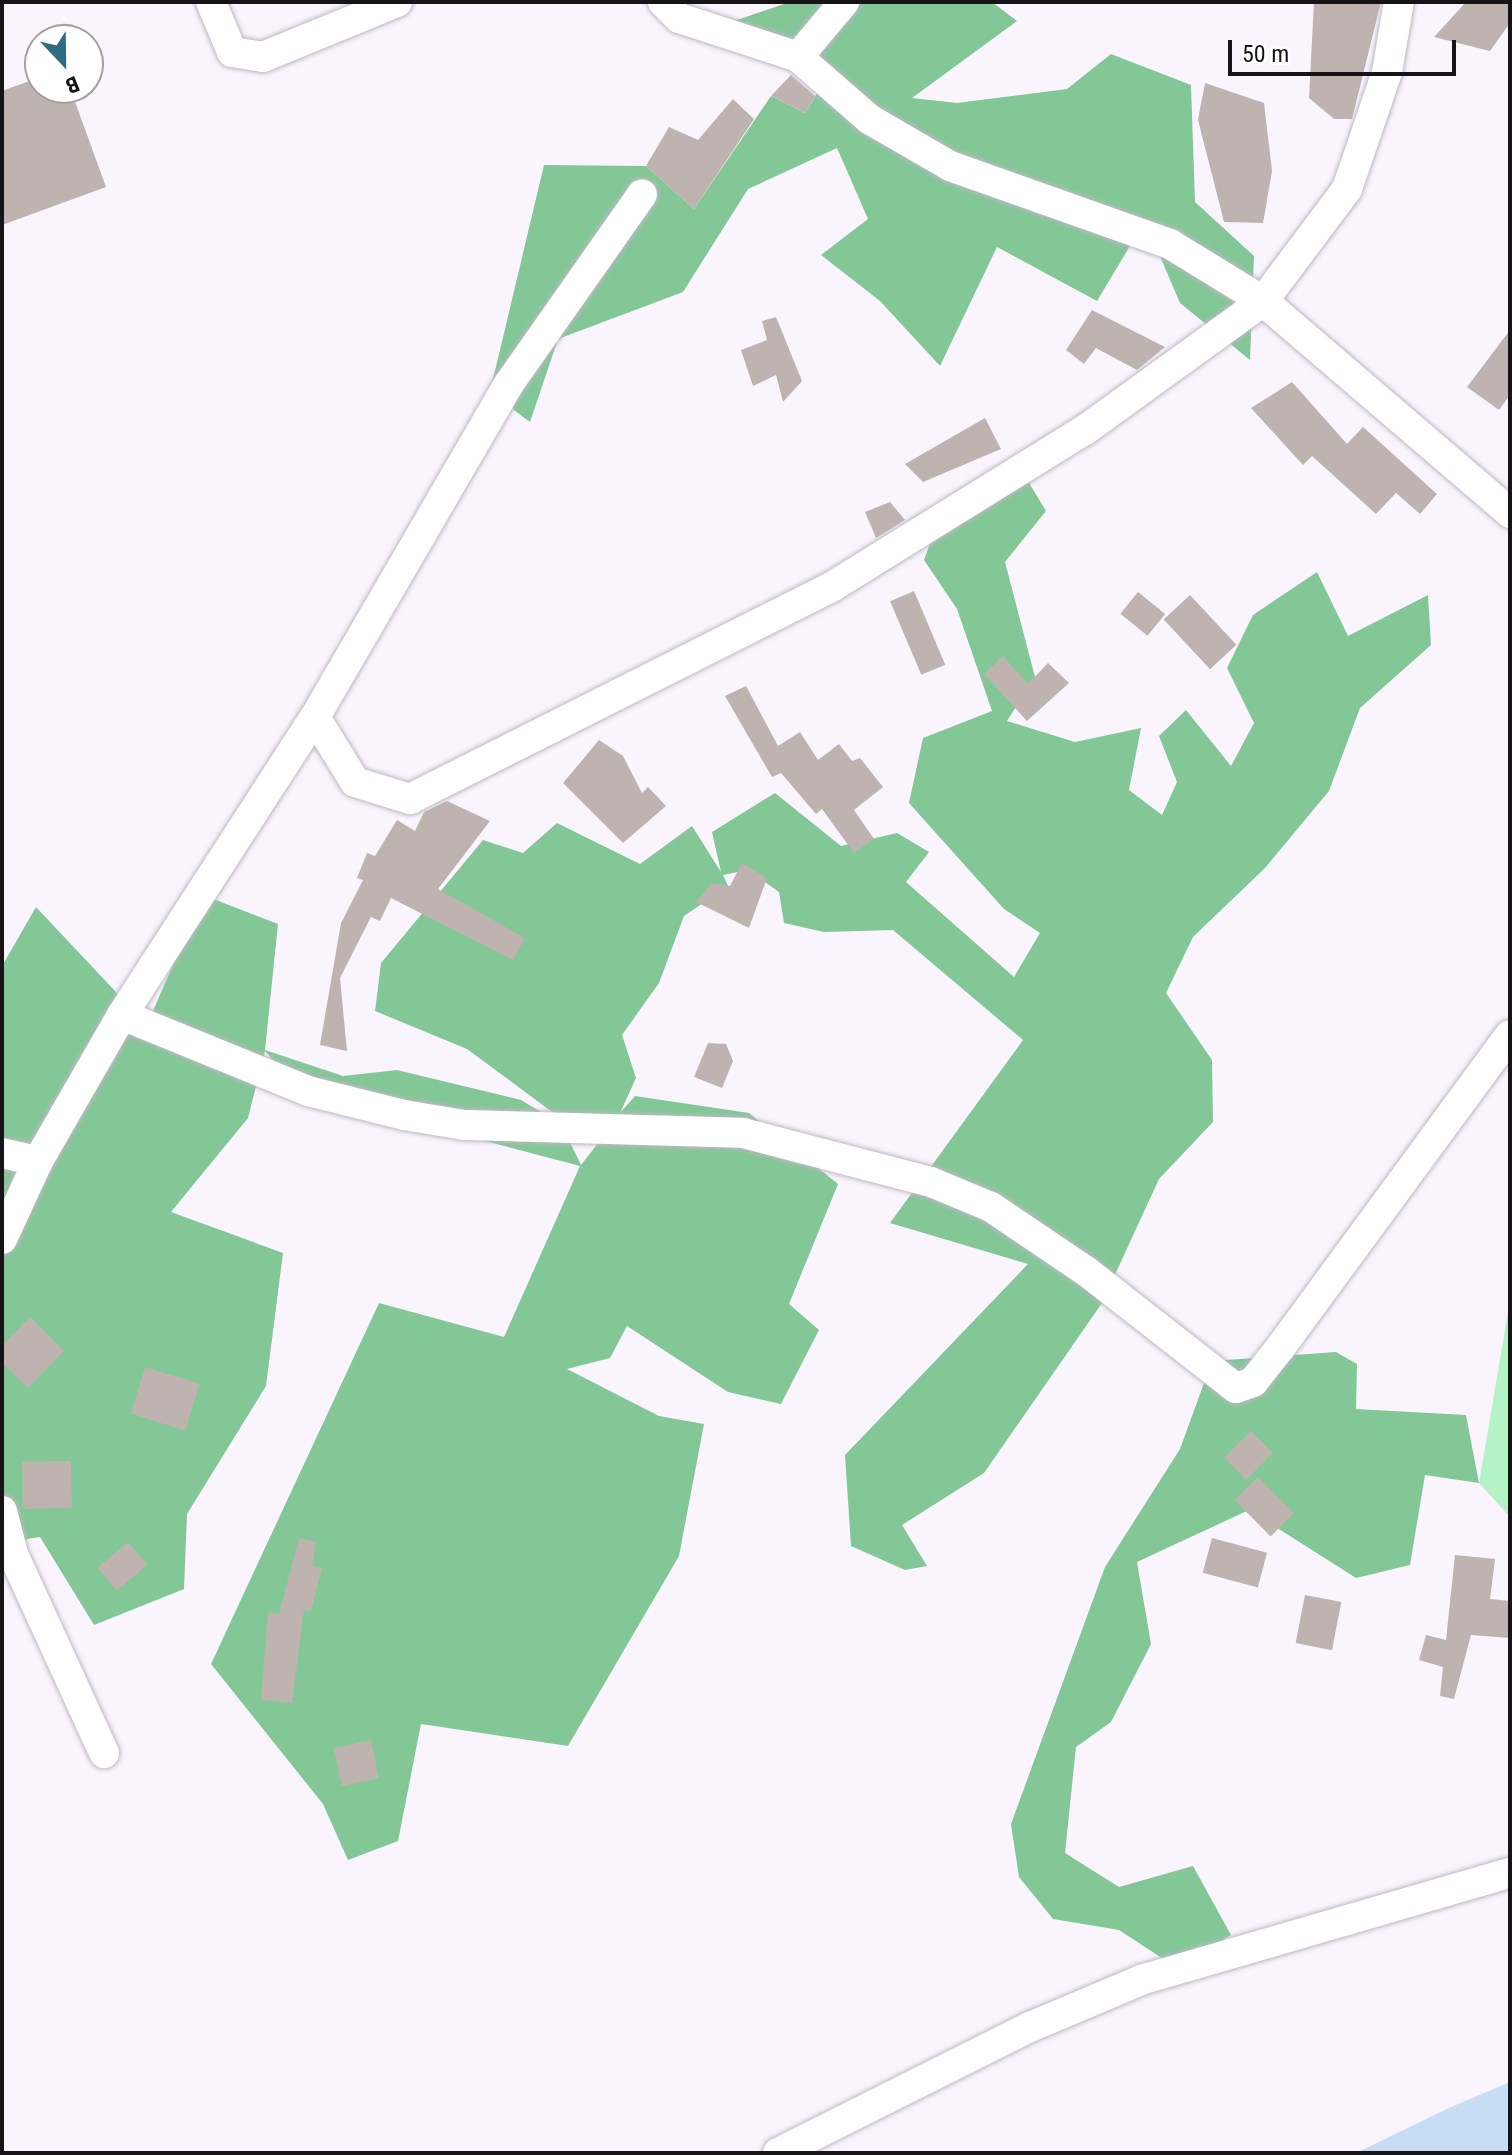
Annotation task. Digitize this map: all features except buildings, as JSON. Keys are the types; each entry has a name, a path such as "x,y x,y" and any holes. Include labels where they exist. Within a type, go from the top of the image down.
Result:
{"street":[{"path":"211,2 232,52 263,57 397,2"},
{"path":"663,2 679,18 798,57 869,119 950,166 1170,244 1263,301 1510,513"},
{"path":"798,57 844,2"},
{"path":"315,717 355,782 410,799 833,586 1085,430 1263,301 1347,189 1387,72 1399,2"},
{"path":"2,1239 38,1161 122,1015 315,717 508,385 642,194"},
{"path":"122,1015 308,1091 404,1115 464,1125 743,1133 931,1182 1015,1223 1236,1388 1253,1382 1280,1348 1510,1035"},
{"path":"2,1153 38,1161"},
{"path":"2,1511 13,1554 104,1753"},
{"path":"778,2153 1030,2027 1141,1980 1510,1873"}],"green space":[{"path":"790,2 992,2 1017,21 912,98 957,103 1067,89 1111,54 1191,85 1195,202 1254,256 1250,360 1180,303 1145,221 1097,301 997,247 940,366 880,301 821,255 868,219 837,148 748,189 683,292 558,339 530,422 490,392 544,165 646,166 694,209 771,96 805,113 830,72 728,23"},
{"path":"1014,458 1046,511 1005,562 1035,677 1007,721 1075,742 1141,728 1129,790 1162,815 1177,782 1159,736 1186,710 1231,766 1254,723 1227,668 1253,615 1317,572 1348,636 1428,595 1431,645 1360,708 1329,791 1265,868 1193,937 1166,993 1212,1060 1213,1122 1159,1179 1102,1303 984,1473 902,1525 927,1566 905,1570 851,1546 845,1455 1028,1264 890,1223 1023,1040 893,930 824,932 784,923 779,892 748,870 723,875 728,886 684,916 659,983 622,1035 636,1078 620,1113 635,1096 749,1113 838,1184 789,1304 819,1330 781,1404 728,1392 627,1326 610,1358 567,1369 659,1416 704,1424 679,1556 568,1746 421,1724 398,1841 348,1860 323,1804 211,1664 379,1303 504,1337 580,1166 330,1100 287,1076 265,1051 248,1118 171,1212 283,1253 266,1386 187,1514 184,1589 94,1625 40,1537 2,1543 2,966 36,907 147,1025 203,895 278,924 265,1050 343,1076 397,1070 521,1100 561,1124 581,1165 617,1119 571,1126 467,1049 375,1011 381,963 483,840 523,853 557,823 640,864 692,826 721,872 712,832 775,793 841,846 897,833 929,852 906,882 1014,977 1040,933 1004,909 909,803 923,738 992,711 957,609 924,560 946,500"},
{"path":"1510,1313 1510,1517 1479,1483"},
{"path":"1336,1352 1357,1364 1356,1409 1466,1415 1479,1483 1425,1475 1410,1565 1356,1578 1249,1510 1137,1562 1151,1644 1111,1722 1076,1747 1065,1853 1119,1887 1193,1866 1231,1935 1177,1968 1119,1930 1053,1919 1019,1877 1011,1824 1105,1567 1180,1449 1212,1361"}],"water":[{"path":"1510,2082 1510,2153 1356,2153 1451,2107"}]}
